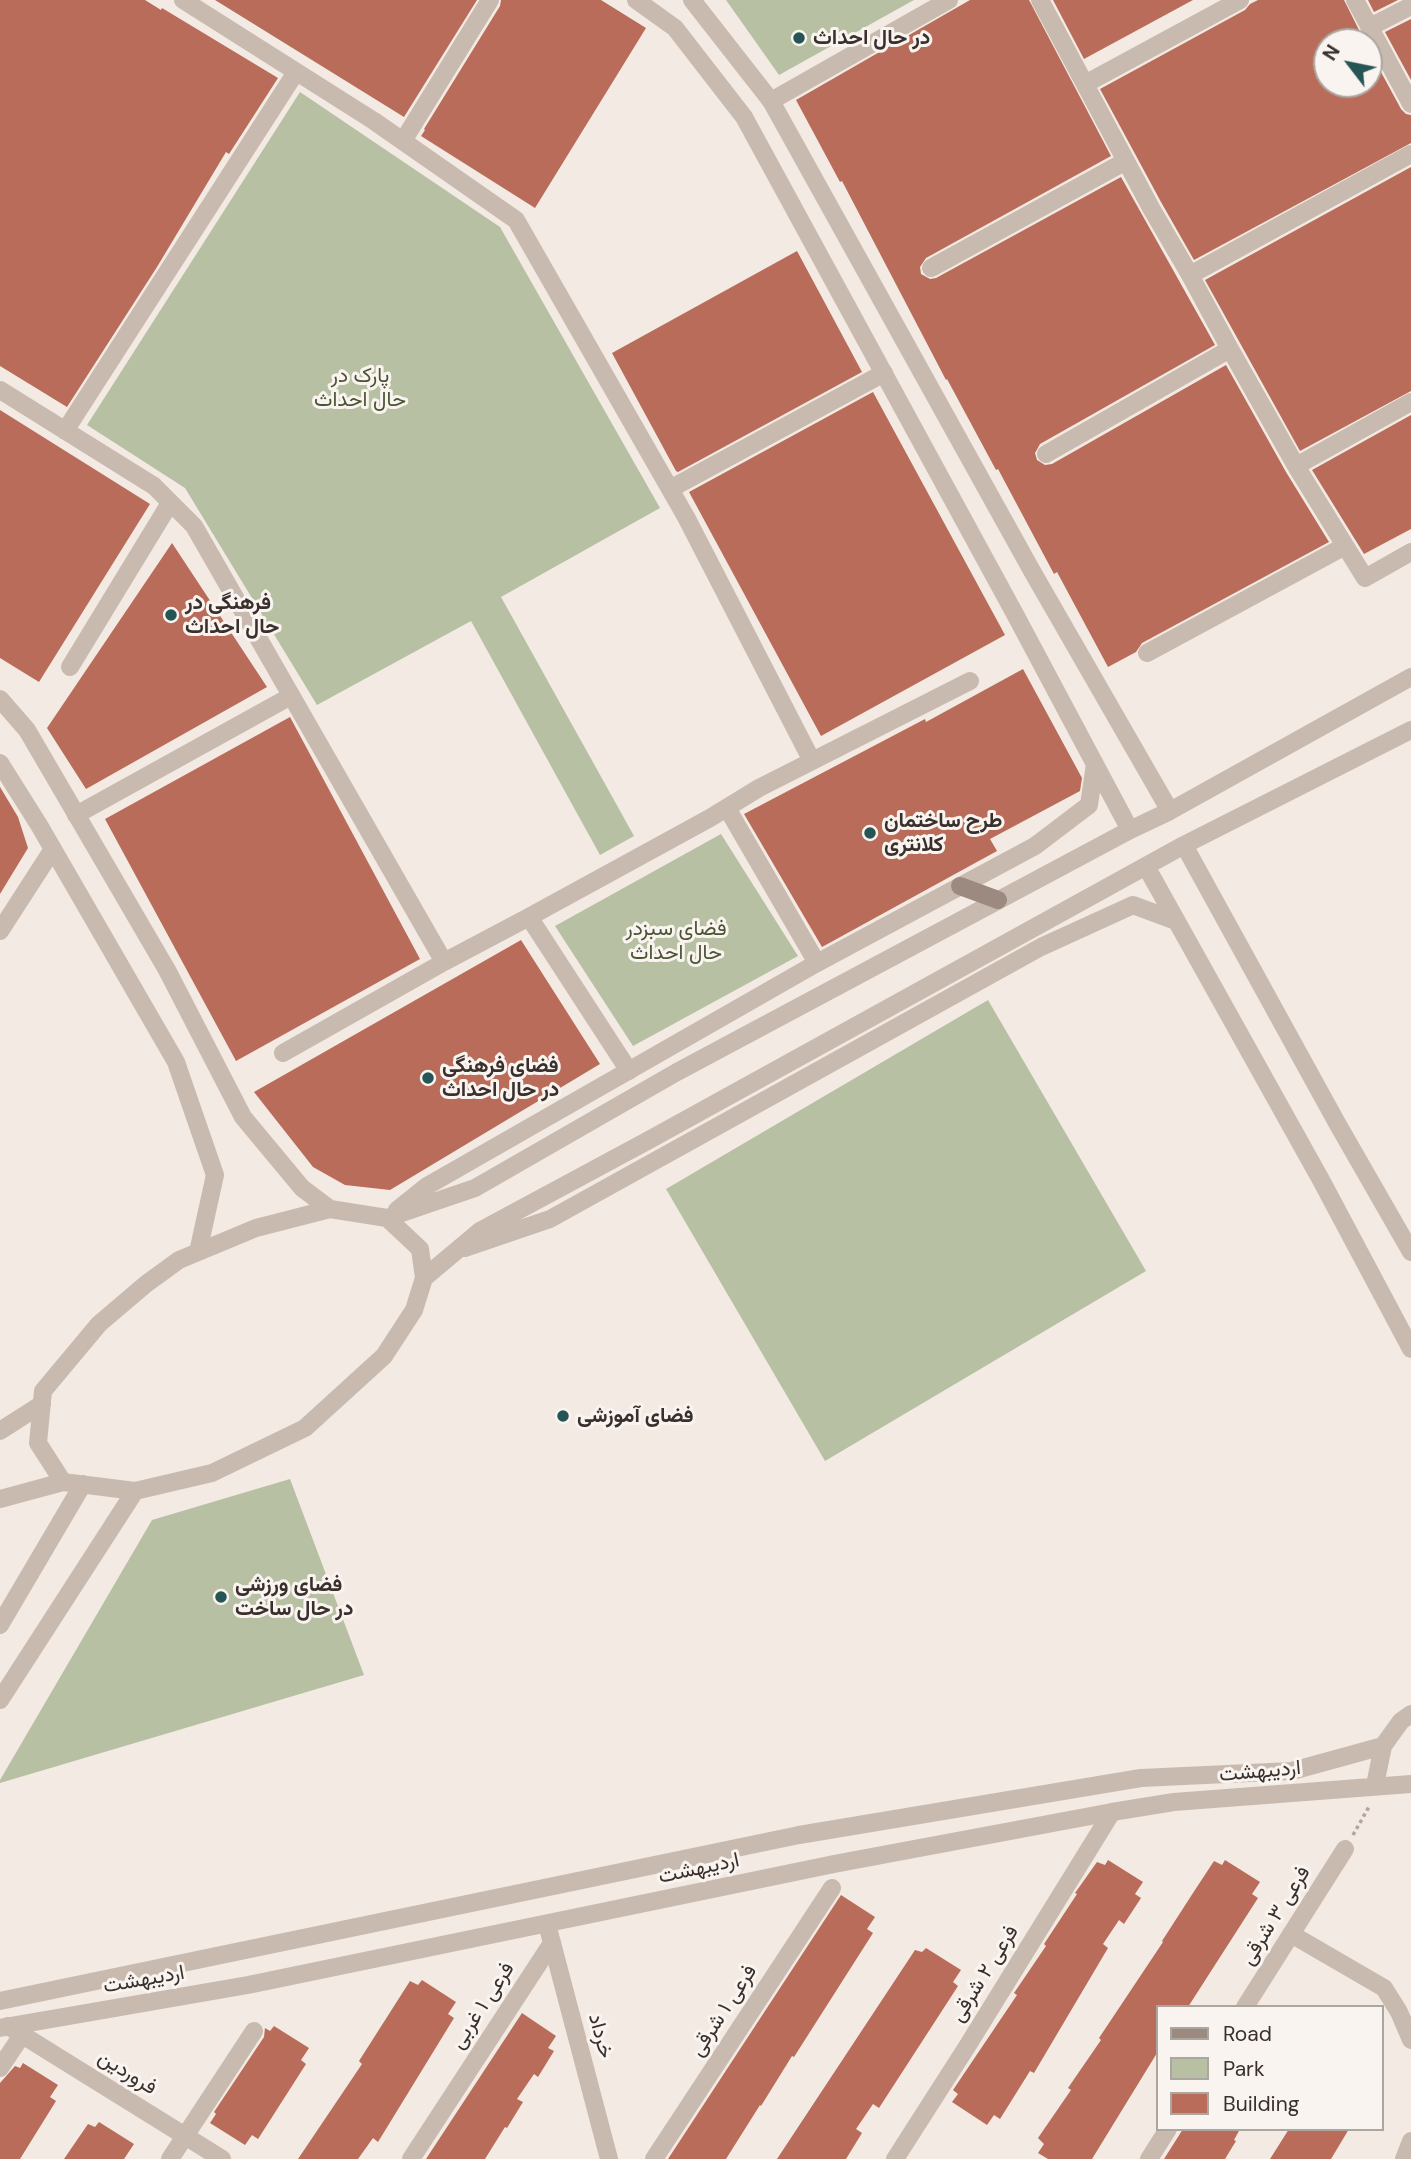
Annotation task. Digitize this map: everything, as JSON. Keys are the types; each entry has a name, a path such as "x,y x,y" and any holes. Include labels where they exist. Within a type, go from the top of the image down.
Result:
{"main road":[{"path":"960,886 998,900"}],"street":[{"path":"183,0 404,141 516,220 670,489 812,761"},
{"path":"404,141 490,0"},
{"path":"636,0 675,28 744,117 1130,830"},
{"path":"692,0 771,101 1025,559 1170,811"},
{"path":"771,101 949,0"},
{"path":"1040,0 1230,349 1296,466 1365,578 1411,552"},
{"path":"1085,84 1240,0"},
{"path":"1355,0 1411,104"},
{"path":"1370,27 1411,6"},
{"path":"65,431 296,72"},
{"path":"1190,275 1411,155"},
{"path":"931,268 1126,161"},
{"path":"1046,454 1230,349"},
{"path":"670,489 884,373"},
{"path":"0,390 154,486 194,526 443,962"},
{"path":"1296,466 1411,402"},
{"path":"70,667 170,503"},
{"path":"1147,653 1345,546"},
{"path":"63,1482 38,1443 43,1391 99,1324 146,1283 179,1260 256,1228 330,1209 387,1218 475,1188 677,1072 1170,811 1411,677"},
{"path":"283,1052 443,962 529,918 759,788 970,681"},
{"path":"76,815 291,696"},
{"path":"0,699 27,730 167,970 243,1117 302,1188 330,1209"},
{"path":"424,1278 480,1231 1147,868 1184,845 1411,730"},
{"path":"0,763 176,1062 215,1175 198,1252"},
{"path":"387,1218 427,1186 817,963 1035,846 1089,805 1095,764"},
{"path":"727,807 817,963"},
{"path":"1184,845 1411,1252"},
{"path":"0,931 53,849"},
{"path":"1147,868 1321,1180 1411,1349"},
{"path":"452,1253 550,1219 1041,947 1133,905 1176,921"},
{"path":"529,918 629,1071"},
{"path":"0,1499 63,1482 135,1491 212,1473 304,1429 384,1356 414,1310 424,1278 420,1249 387,1218"},
{"path":"0,1431 42,1404"},
{"path":"0,1625 83,1485"},
{"path":"0,1700 135,1491"},
{"path":"1378,1785 1383,1746 1401,1721 1411,1714"},
{"path":"0,2001 799,1835 1141,1778 1292,1771 1383,1746"},
{"name":"اردیبهشت","path":"10,2030 248,1985 834,1864 1112,1812 1174,1802 1411,1784"},
{"name":"فرعی ۲ شرقی","path":"895,2159 1112,1812"},
{"name":"فرعی ۳ شرقی","path":"1246,2005 1345,1849"},
{"name":"فرعی ۱ شرقی","path":"654,2159 832,1888"},
{"name":"خرداد","path":"547,1924 609,2159"},
{"path":"1291,1934 1384,1988 1399,2012 1411,2040"},
{"name":"فرعی ۱ غربی","path":"411,2159 552,1943"},
{"path":"0,2068 10,2030"},
{"name":"فروردین","path":"10,2030 222,2159"},
{"path":"170,2159 254,2031"},
{"path":"1149,2159 1167,2131"},
{"path":"1404,2159 1411,2141"}],"path":[{"path":"1345,1849 1378,1785"}],"green space":[{"name":"در حال احداث","path":"726,0 914,0 779,75"},
{"name":"پارک در حال احداث","path":"300,92 500,227 660,508 501,597 634,836 600,855 471,621 317,705 185,488 87,425"},
{"name":"فضای سبزدر حال احداث","path":"721,834 798,956 633,1046 555,926"},
{"path":"988,1000 1146,1271 825,1461 666,1189"},
{"name":"فضای ورزشی در حال ساخت","path":"290,1479 364,1675 0,1783 152,1520"}],"building":[{"path":"0,0 145,0 278,78 229,154 226,152 157,267 67,407 0,366"},
{"path":"215,0 477,0 404,117"},
{"path":"501,0 601,0 646,28 535,208 421,136 500,6"},
{"path":"970,0 1029,0 1111,156 926,258 920,267 921,274 930,279 936,278 1121,177 1215,345 1040,444 1035,453 1037,460 1045,465 1052,464 1226,365 1329,542 1142,643 1136,652 1108,667 1057,572 1054,574 998,469 996,470 946,380 842,181 840,182 796,100"},
{"path":"1053,0 1193,0 1084,59"},
{"path":"1258,0 1344,0 1358,28 1313,28 1313,98 1383,98 1383,76 1401,109 1411,115 1411,143 1194,260 1100,89 1245,10"},
{"path":"1368,0 1398,0 1374,12"},
{"path":"1411,19 1411,80 1385,32"},
{"path":"1411,167 1411,391 1300,451 1205,280"},
{"path":"797,251 862,372 676,471 612,353"},
{"path":"873,392 1005,635 821,736 689,492"},
{"path":"0,410 150,504 39,682 0,658"},
{"path":"1411,415 1411,529 1364,554 1312,470"},
{"name":"فرهنگی در حال احداث","path":"172,543 267,687 86,789 47,728"},
{"name":"طرح ساختمان کلانتری","path":"1023,669 1082,778 1080,791 990,839 997,851 822,947 744,814 925,719 926,722"},
{"path":"290,717 420,959 236,1061 105,819"},
{"path":"0,787 18,817 28,848 0,894"},
{"name":"فضای فرهنگی در حال احداث","path":"521,940 600,1064 390,1190 345,1185 313,1167 254,1092"},
{"path":"1108,1860 1143,1882 1135,1894 1141,1898 1124,1924 1119,1920 1103,1944 1108,1948 1034,2073 1030,2071 1000,2119 994,2115 987,2125 952,2102 958,2094 953,2090 1017,1995 1014,1993 1046,1946 1044,1944 1077,1894 1075,1893 1097,1862 1105,1865"},
{"path":"1225,1860 1260,1882 1252,1894 1258,1898 1189,2005 1156,2005 1156,2055 1092,2159 1048,2159 1038,2153 1044,2144 1038,2138 1071,2090 1068,2088 1101,2040 1099,2038 1214,1861 1222,1865"},
{"path":"841,1895 875,1917 867,1929 873,1933 794,2057 792,2056 726,2159 668,2159"},
{"path":"926,1948 961,1970 953,1982 958,1986 879,2108 873,2104 856,2129 862,2133 846,2159 777,2159 915,1950 922,1952"},
{"path":"422,1980 456,2002 448,2014 454,2018 378,2142 373,2138 358,2159 298,2159 362,2064 359,2061 410,1981 418,1985"},
{"path":"522,2013 556,2036 548,2048 554,2051 538,2077 534,2074 517,2099 523,2102 507,2128 505,2127 485,2159 426,2159"},
{"path":"274,2026 309,2048 301,2060 306,2064 258,2139 252,2135 245,2145 210,2123 216,2114 214,2112 264,2037 265,2028 270,2031"},
{"path":"23,2063 58,2085 50,2097 56,2101 20,2159 0,2159 0,2083 15,2066 20,2068"},
{"path":"99,2122 134,2144 124,2159 64,2159 88,2124 95,2127"},
{"path":"1182,2131 1239,2131 1225,2159 1164,2159"},
{"path":"1288,2131 1348,2131 1331,2159 1270,2159"}],"place":[{"name":"در حال احداث","path":"799,38"},
{"name":"فرهنگی در حال احداث","path":"171,615"},
{"name":"طرح ساختمان کلانتری","path":"870,833"},
{"name":"فضای فرهنگی در حال احداث","path":"428,1078"},
{"name":"فضای آموزشی","path":"563,1416"},
{"name":"فضای ورزشی در حال ساخت","path":"221,1597"}]}
